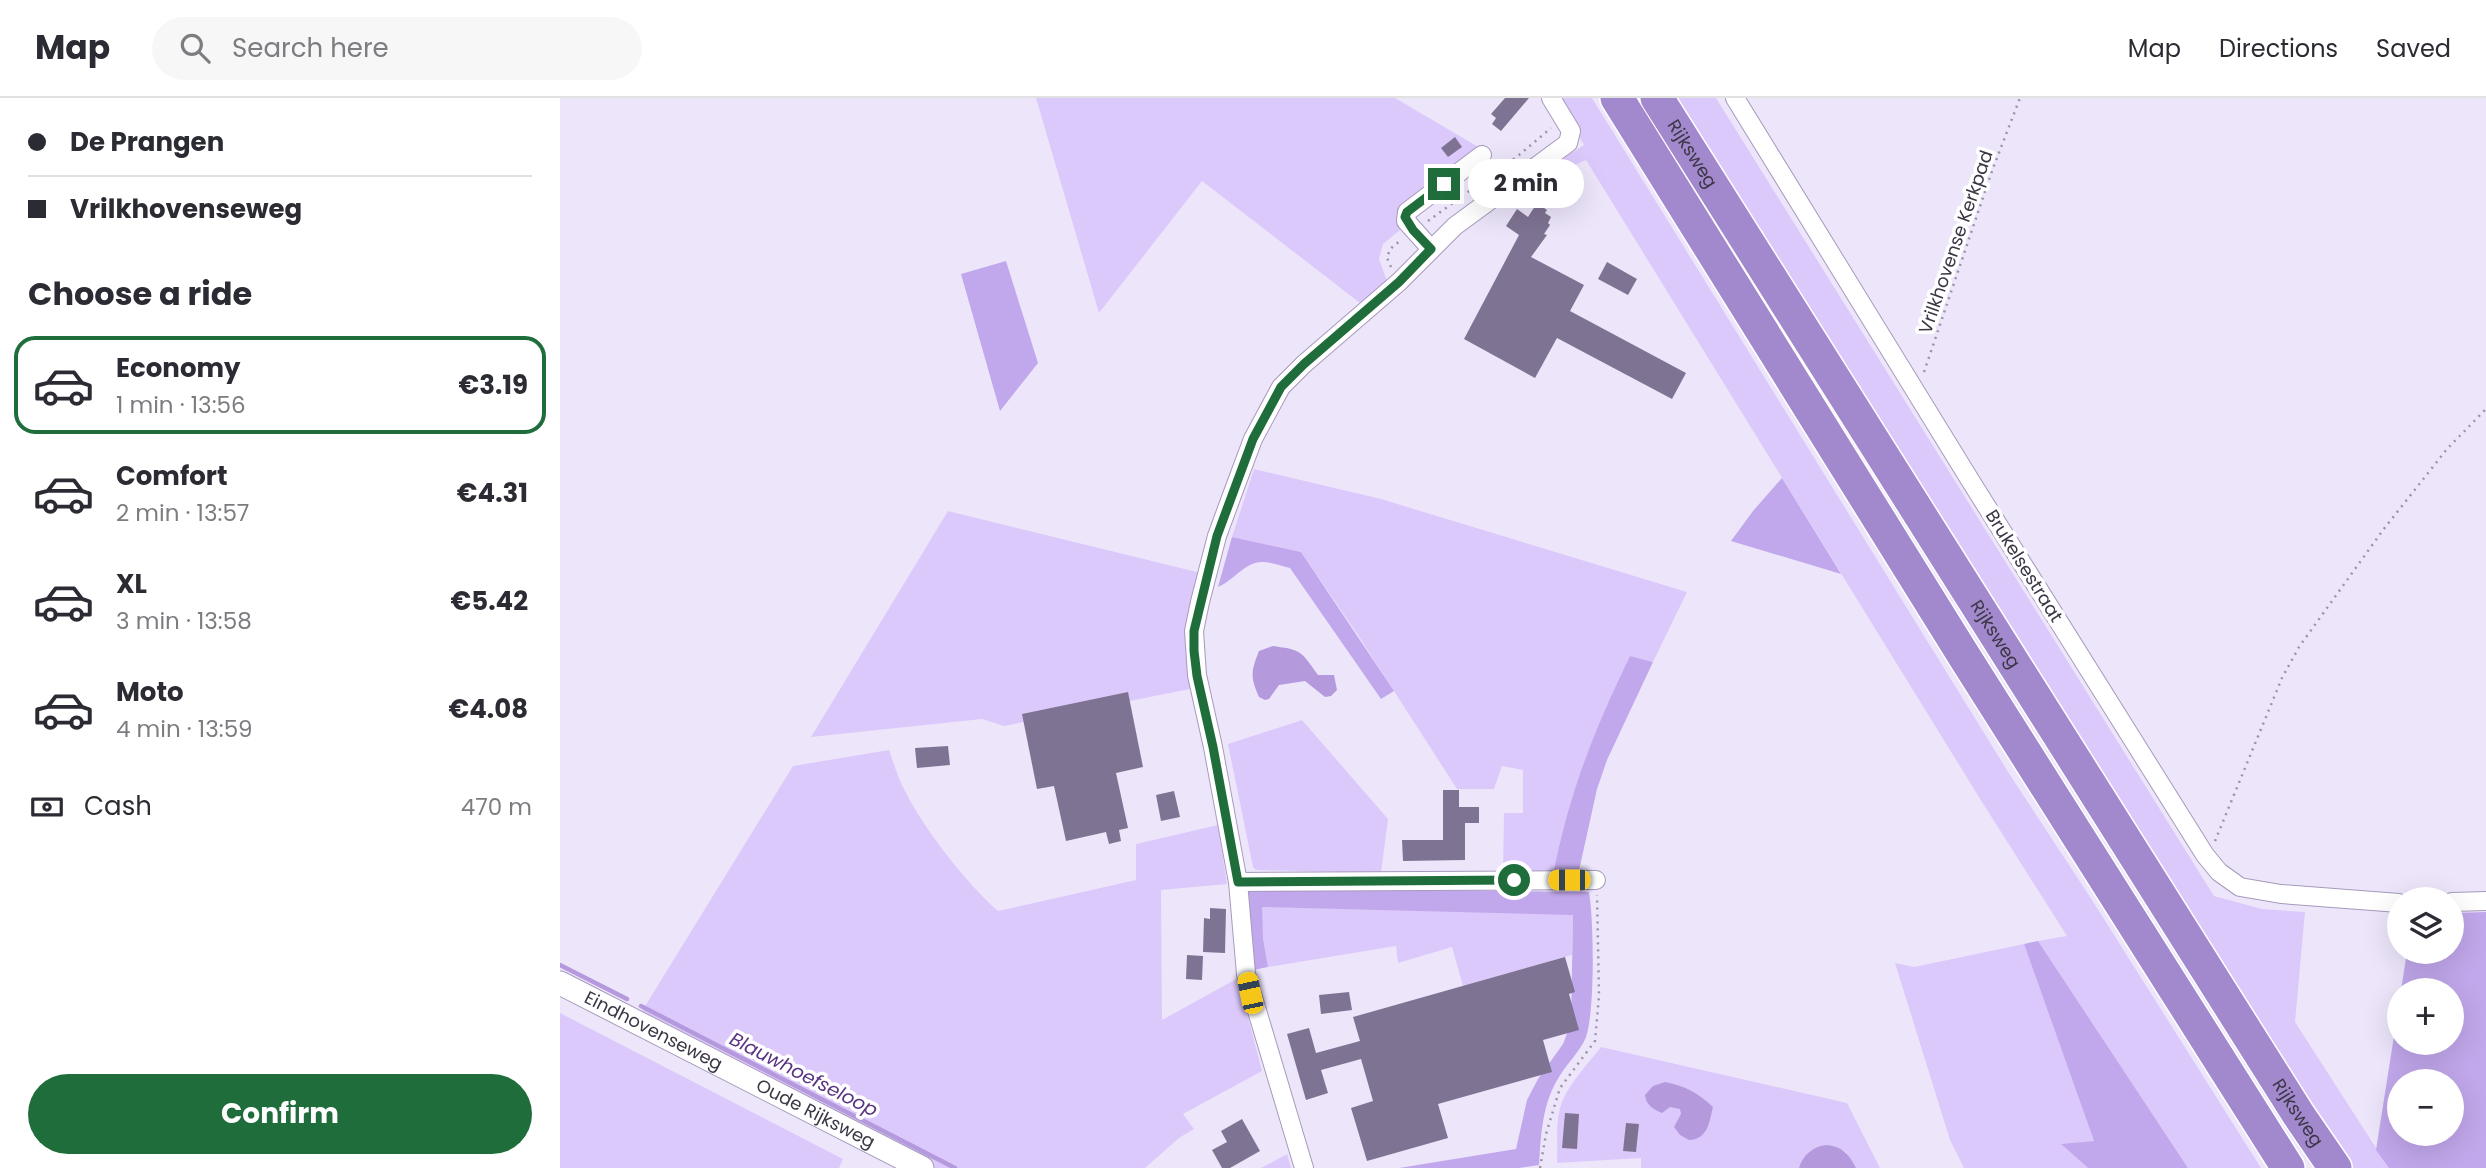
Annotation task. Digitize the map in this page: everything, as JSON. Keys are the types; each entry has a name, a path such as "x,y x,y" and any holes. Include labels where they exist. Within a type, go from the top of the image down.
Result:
{"highway":[{"name":"Rijksweg","path":"1617,98 1971,667 2288,1168"},
{"name":"Rijksweg","path":"1657,98 2275,1078 2335,1168"}],"street":[{"path":"1304,1168 1246,974 1238,882 1197,676 1194,631 1217,536 1253,439 1281,387 1478,208 1568,143 1571,131 1551,98"},
{"name":"Brukelsestraat","path":"1735,98 2205,855 2219,872 2240,887 2281,894 2387,903"},
{"path":"1431,249 1406,221 1407,212 1482,155"},
{"path":"1238,882 1596,880"},
{"path":"2464,902 2486,901"},
{"name":"Eindhovenseweg","path":"560,983 745,1078"},
{"name":"Oude Rijksweg","path":"745,1078 922,1168"}],"path":[{"name":"Vrilkhovense Kerkpad","path":"1917,394 1992,171 2020,98"},
{"path":"2205,855 2218,836 2282,678 2299,647 2383,530 2447,449 2486,409"},
{"path":"1541,1168 1546,1134 1560,1088 1595,1041 1599,996 1596,880"}],"shaded area":[{"path":"1036,98 1395,98 1492,155 1383,244 1379,259 1387,281 1360,303 1202,181 1099,313"},
{"path":"1556,98 1592,98 2010,775 2261,1168 2188,1168 2038,941 2067,936 1586,160 1505,197 1584,145"},
{"path":"1677,98 1716,98 2214,896 2262,909 2305,912 2295,1022 2389,1168 2348,1168"},
{"path":"1006,261 1038,363 1000,411 961,274"},
{"path":"1254,469 1381,499 1687,592 1653,662 1630,656 1584,763 1559,845 1553,875 1503,874 1504,813 1523,813 1523,770 1502,766 1494,789 1457,789 1301,552 1232,537"},
{"path":"1782,478 1841,574 1731,541"},
{"path":"948,511 1201,573 1186,623 1186,639 1195,688 1004,726 982,719 811,737"},
{"path":"1232,537 1301,552 1394,691 1381,699 1290,568 1256,563 1218,587"},
{"path":"1273,646 1300,653 1318,675 1334,675 1337,690 1331,696 1325,697 1305,681 1279,685 1269,699 1259,697 1253,679 1254,664 1259,651"},
{"path":"1630,656 1653,662 1607,760 1597,789 1578,875 1553,875 1559,845 1584,762"},
{"path":"1302,720 1388,819 1381,873 1256,870 1253,867 1228,744"},
{"path":"889,750 903,786 923,822 960,871 998,911 1136,880 1136,844 1218,825 1227,884 1161,890 1162,1020 1238,978 1262,1071 1183,1114 1194,1129 1179,1138 1145,1168 934,1168 639,1016 793,766"},
{"path":"1244,888 1589,892 1593,965 1589,1024 1586,1037 1559,1077 1549,1098 1543,1120 1539,1165 1519,1168 1399,1168 1516,1149 1527,1100 1538,1079 1563,1044 1571,1023 1573,915 1262,907 1268,967 1253,970"},
{"path":"1261,907 1573,914 1572,955 1463,986 1452,947 1398,963 1396,946 1268,967"},
{"path":"2486,912 2486,1168 2389,1168 2376,1150 2387,1080 2387,1146 2464,1146 2464,1069 2389,1069 2391,1055 2464,1055 2464,978 2403,978 2405,964 2464,964 2464,913"},
{"path":"2038,941 2188,1168 2088,1168 2061,1144 2094,1141 2024,944"},
{"path":"2024,944 2094,1141 2062,1145 2088,1168 1964,1168 1950,1140 1895,963 1914,967"},
{"path":"560,1013 843,1159 839,1168 560,1168"},
{"path":"1601,1047 1847,1103 1880,1168 1856,1168 1846,1152 1826,1145 1810,1151 1799,1168 1641,1168 1641,1158 1557,1163 1558,1124 1562,1102 1574,1080"},
{"path":"1665,1082 1691,1091 1713,1107 1707,1129 1700,1137 1689,1140 1680,1135 1674,1127 1681,1114 1680,1109 1670,1107 1662,1113 1648,1104 1645,1095 1653,1086"},
{"path":"1826,1145 1844,1152 1856,1168 1799,1168 1809,1152"},
{"path":"1287,1154 1291,1168 1261,1168"}],"building":[{"path":"1505,98 1529,98 1501,131 1492,124 1496,118 1491,114"},
{"path":"1455,137 1462,147 1448,157 1441,148"},
{"path":"1537,203 1547,210 1545,213 1551,217 1548,223 1550,225 1544,234 1547,235 1531,257 1584,285 1570,311 1686,373 1672,399 1557,338 1535,378 1464,339 1519,235 1506,226 1517,209 1528,217"},
{"path":"1607,262 1637,279 1628,295 1598,279"},
{"path":"1128,692 1143,767 1116,773 1128,828 1119,830 1121,841 1109,844 1106,832 1066,841 1054,786 1037,789 1022,714"},
{"path":"948,746 950,765 917,768 915,748"},
{"path":"1443,790 1459,790 1459,807 1479,807 1479,823 1465,823 1465,860 1403,861 1402,840 1443,840"},
{"path":"1174,791 1180,817 1161,821 1156,795"},
{"path":"1210,908 1226,909 1225,953 1203,952 1204,918 1210,919"},
{"path":"1187,955 1203,956 1202,980 1186,979"},
{"path":"1565,957 1575,992 1569,994 1579,1030 1543,1040 1552,1072 1438,1104 1448,1138 1367,1161 1351,1108 1373,1101 1361,1059 1321,1070 1328,1093 1306,1100 1287,1034 1309,1028 1316,1053 1360,1041 1353,1017"},
{"path":"1349,992 1352,1010 1321,1014 1319,995"},
{"path":"1565,1113 1579,1114 1577,1149 1562,1148"},
{"path":"1242,1119 1260,1151 1230,1168 1222,1168 1212,1150 1227,1142 1221,1131"},
{"path":"1626,1123 1639,1124 1636,1152 1623,1151"}],"waterway":[{"name":"Blauwhoefseloop","path":"560,965 627,999"},
{"name":"Blauwhoefseloop","path":"641,1006 955,1168"}],"route":[{"path":"1444,184 1407,212 1405,217 1431,249 1399,282 1304,364 1281,387 1267,410 1253,439 1217,536 1194,631 1194,651 1238,882 1514,880"}]}
